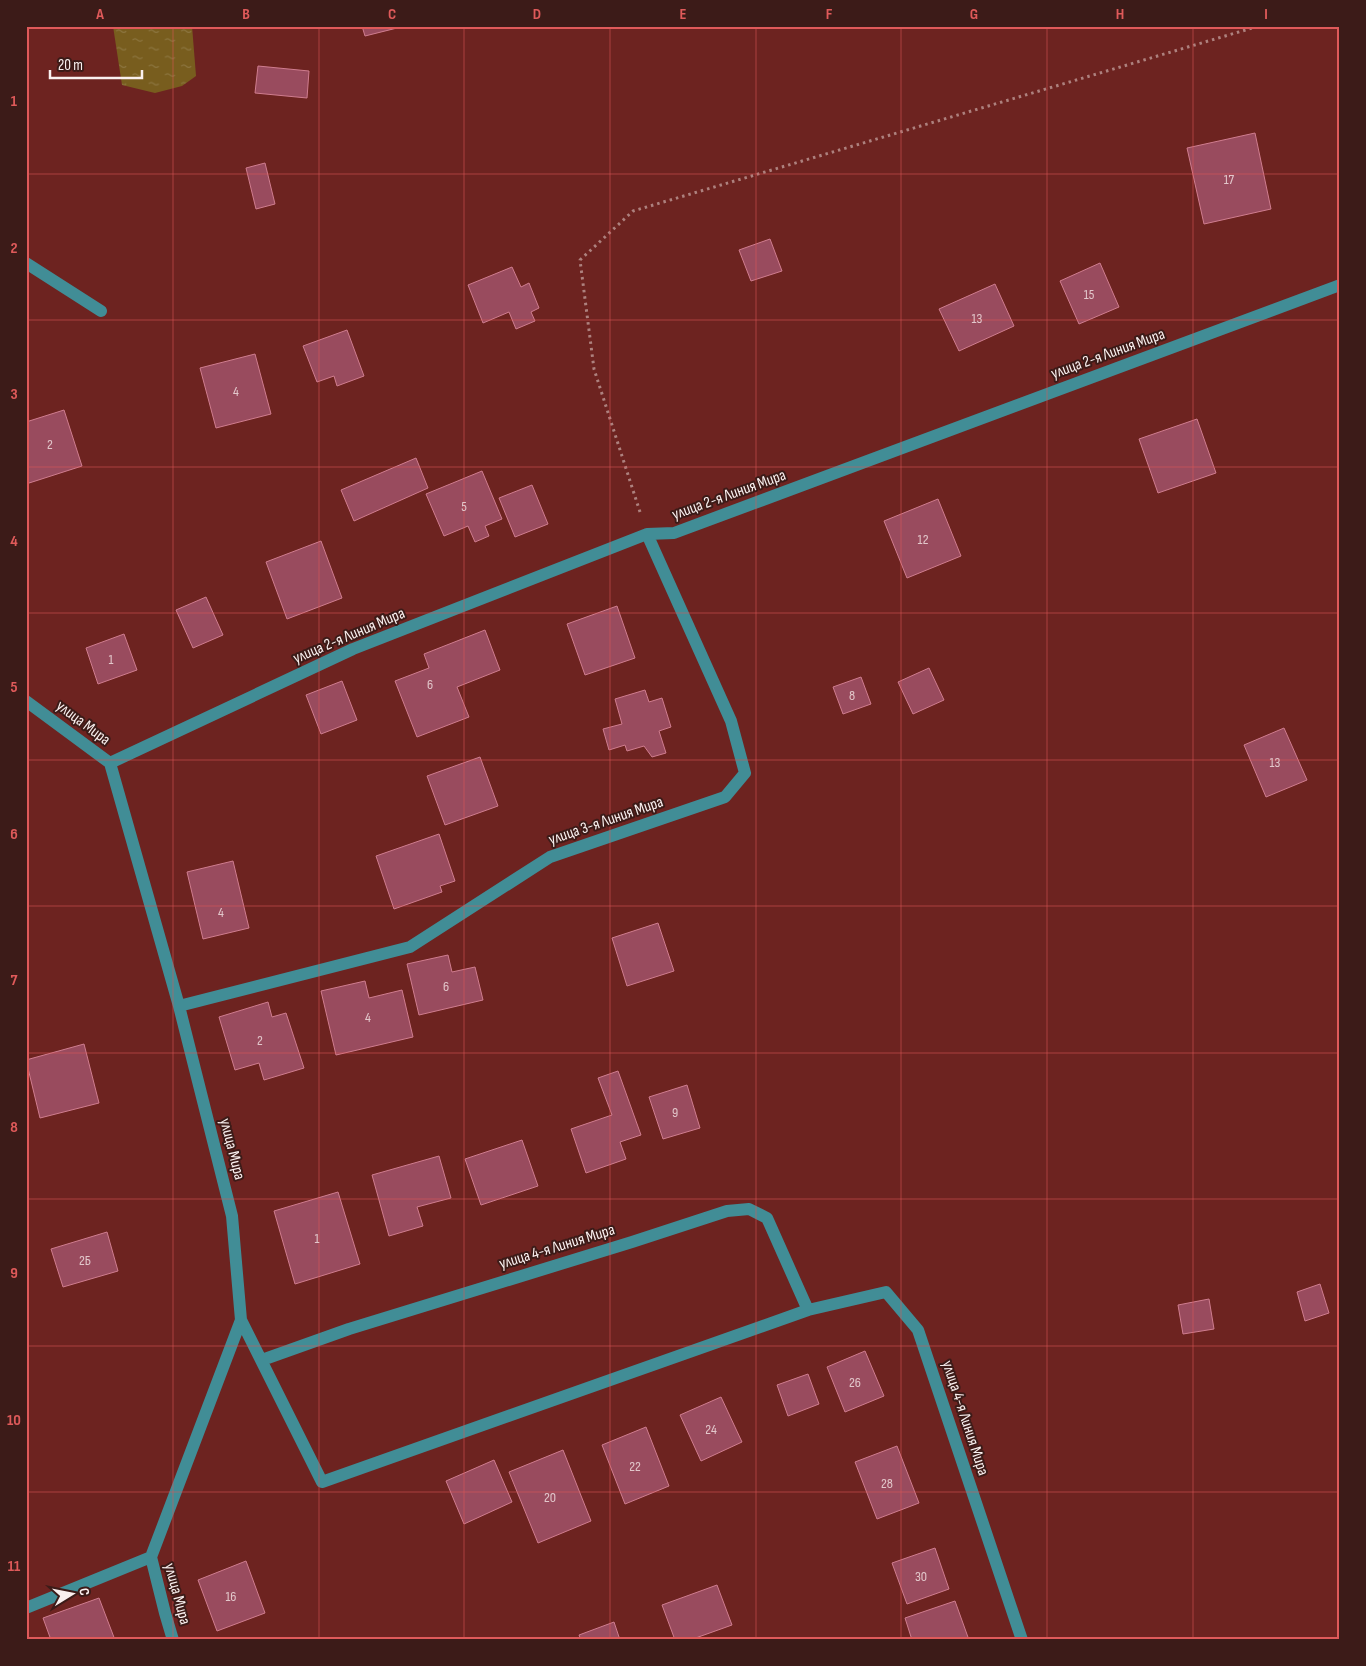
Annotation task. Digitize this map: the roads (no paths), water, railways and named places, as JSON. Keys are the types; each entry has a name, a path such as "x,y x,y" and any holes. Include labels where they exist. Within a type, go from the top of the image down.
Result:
{"street":[{"path":"26,263 102,311"},
{"name":"улица 2-я Линия Мира","path":"110,763 353,650 647,534 674,533 1340,285"},
{"name":"улица 3-я Линия Мира","path":"179,1006 410,947 550,858 725,797 745,773 731,721 647,534"},
{"name":"улица Мира","path":"26,701 110,763 179,1006 232,1216 242,1320 151,1557 173,1640"},
{"name":"улица 4-я Линия Мира","path":"808,1310 767,1218 749,1209 727,1211 349,1328 262,1360 322,1482 808,1310 886,1292 918,1330 1022,1640"},
{"path":"242,1320 262,1360"},
{"path":"26,1608 151,1557"}],"water":[{"path":"113,26 192,26 196,76 182,86 155,93 122,85"}]}
